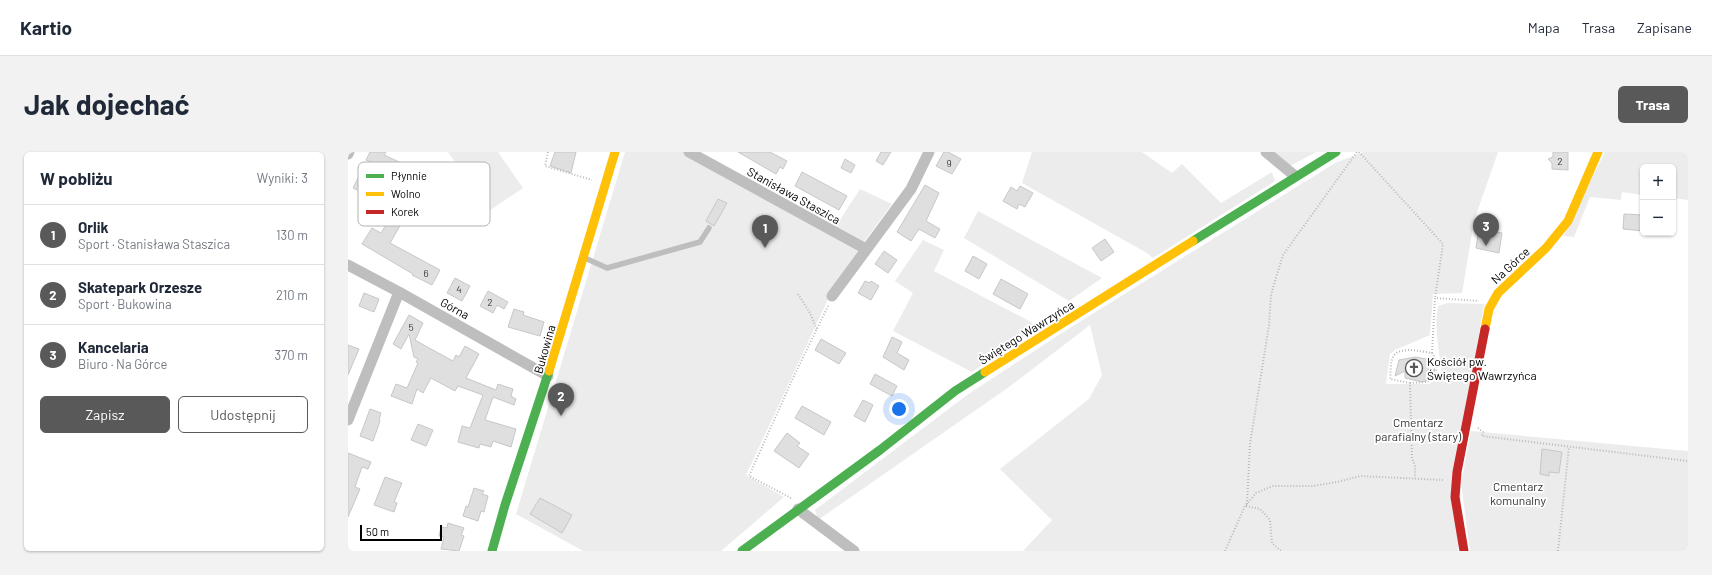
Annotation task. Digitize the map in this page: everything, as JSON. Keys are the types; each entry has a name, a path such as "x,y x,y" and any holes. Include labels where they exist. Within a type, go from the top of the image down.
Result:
{"street":[{"name":"Bukowina","path":"492,551 548,376 615,152"},
{"name":"Stanisława Staszica","path":"689,152 866,249"},
{"path":"832,296 910,189 929,152"},
{"path":"1266,152 1295,176"},
{"name":"Świętego Wawrzyńca","path":"742,551 796,504 880,450 955,391 1295,176 1336,152"},
{"name":"Na Górce","path":"1464,551 1455,496 1456,480 1491,302 1500,290 1522,271 1562,231 1568,222 1594,158 1598,152"},
{"name":"Górna","path":"348,265 548,376"},
{"path":"348,420 399,292"},
{"path":"796,504 854,551"}],"lane":[{"path":"583,257 607,268 700,242 709,228"}],"path":[{"path":"548,152 545,166 598,181"},
{"path":"1246,505 1250,444 1269,324 1271,295 1275,281 1283,256 1358,152 1443,244 1435,298 1432,353 1436,358 1437,369 1435,377 1427,382 1410,384 1390,379 1392,358 1396,353 1404,350 1432,353"},
{"path":"798,294 810,313 817,331"},
{"path":"796,504 749,476 832,296"},
{"path":"1435,298 1491,302"},
{"path":"1410,384 1412,460 1415,464 1415,478"},
{"path":"1482,432 1482,436 1688,461"},
{"path":"1558,551 1569,446"},
{"path":"1225,551 1246,505 1256,493 1273,486 1313,486 1360,476 1456,480"},
{"path":"1246,505 1260,509 1270,520 1272,543 1281,551"}],"green space":[{"path":"448,152 498,152 523,188 490,210 490,162 455,162"},
{"path":"625,152 689,152 866,249 830,295 746,475 784,497 721,551 583,551 516,514"},
{"path":"1032,152 1142,152 1172,173 1182,164 1221,203 1272,172 1275,181 1153,258 1147,253 1022,183"},
{"path":"1272,152 1316,152 1290,166"},
{"name":"Cmentarz parafialny (stary)","path":"1363,152 1498,152 1474,221 1462,293 1433,294 1430,335 1395,350 1390,354 1386,384 1429,384 1436,380 1442,373 1437,331 1438,306 1448,303 1484,304 1464,423 1458,551 1023,551 1052,520 1000,469 1089,399 1102,375 1090,325 1009,387 818,520 815,510 967,395 1057,336 1335,163"},
{"path":"1605,152 1688,152 1688,200 1676,198 1676,164 1640,164 1640,195 1622,192 1621,200 1590,197 1574,237 1563,236"},
{"path":"860,189 892,204 864,242 836,226"},
{"path":"978,211 1102,278 1069,301 964,238"},
{"path":"923,240 944,250 934,271 1031,322 1035,329 972,372 893,331 913,293 895,281"},
{"name":"Cmentarz komunalny","path":"1471,431 1688,451 1688,551 1470,551 1461,483"}],"building":[{"path":"370,152 386,152 384,155 399,162 371,162 366,160"},
{"path":"555,152 576,152 571,173 550,166"},
{"path":"738,152 770,152 787,161 783,169 780,167 776,174"},
{"path":"881,152 891,152 883,165 876,161"},
{"path":"944,152 948,152 961,159 952,174 936,166"},
{"path":"1553,152 1568,152 1568,170 1552,169 1552,163 1548,159 1553,157"},
{"path":"845,159 855,165 851,173 841,168"},
{"path":"802,172 847,196 839,210 795,186"},
{"path":"358,178 358,190 353,188"},
{"path":"925,185 939,193 926,221 940,229 935,238 919,229 911,241 897,232"},
{"path":"1020,186 1033,193 1025,207 1019,204 1017,209 1003,201 1011,187 1017,191"},
{"path":"718,199 727,203 714,226 706,221"},
{"path":"1624,214 1640,215 1640,231 1623,229"},
{"path":"385,226 400,226 390,243 440,270 432,285 412,275 413,274 362,244 372,228 381,233"},
{"path":"1479,229 1502,233 1499,253 1476,248"},
{"path":"1105,239 1114,252 1101,261 1092,248"},
{"path":"884,251 897,260 888,273 875,264"},
{"path":"973,256 987,264 979,279 965,271"},
{"path":"455,278 470,286 462,301 447,293"},
{"path":"1001,279 1028,294 1020,309 993,294"},
{"path":"865,281 870,283 871,281 879,286 871,300 858,293"},
{"path":"488,291 508,302 504,309 497,305 493,313 480,306"},
{"path":"364,293 379,299 374,312 359,306"},
{"path":"514,309 524,312 523,315 544,322 540,336 508,327"},
{"path":"409,315 423,323 415,340 429,348 453,361 456,355 459,357 465,346 479,354 466,378 496,390 498,384 513,389 511,396 516,399 514,405 493,397 485,420 516,429 511,447 493,441 491,447 480,444 479,448 458,442 462,426 470,428 483,395 458,386 455,391 431,378 423,393 417,389 412,404 391,396 396,384 407,388 418,363 416,362 418,359 414,357 409,334 401,349 393,344"},
{"path":"892,337 902,342 897,353 909,360 904,370 883,357"},
{"path":"821,339 846,353 839,364 815,350"},
{"path":"348,345 359,349 348,375"},
{"name":"Kościół pw. Świętego Wawrzyńca","path":"1416,357 1431,360 1429,370 1435,369 1432,379 1422,382 1405,378 1405,371 1395,376 1399,360"},
{"path":"875,374 897,386 892,396 870,384"},
{"path":"863,400 873,405 865,422 854,416"},
{"path":"802,406 831,422 824,435 795,418"},
{"path":"370,409 381,413 380,421 373,441 360,436"},
{"path":"418,424 433,430 426,446 411,440"},
{"path":"787,433 800,443 797,446 809,454 799,468 774,451"},
{"path":"1542,449 1562,452 1559,473 1549,472 1549,476 1540,474"},
{"path":"348,453 371,462 368,469 362,467 355,487 360,489 348,517"},
{"path":"385,477 402,483 394,502 397,503 394,512 374,505"},
{"path":"474,488 484,491 482,494 488,496 484,512 481,511 478,521 463,516 466,506 468,507"},
{"path":"540,498 572,515 562,533 530,514"},
{"path":"448,523 464,528 461,535 464,536 459,551 441,549 444,537 439,536 441,527 447,528"}],"traffic: fast":[{"path":"1193,241 1336,152"},
{"path":"492,551 505,505 549,371"},
{"path":"742,551 880,450 955,391 985,372"}],"traffic: slow":[{"path":"549,371 615,152"},
{"path":"1485,329 1489,309 1498,293 1546,248 1568,221 1598,152"},
{"path":"985,372 1193,241"}],"traffic: jam":[{"path":"1464,551 1455,497 1457,472 1485,329"}],"place":[{"name":"Kancelaria","path":"1486,246"},
{"name":"Orlik","path":"765,248"},
{"name":"Kościół pw. Świętego Wawrzyńca","path":"1414,368"},
{"name":"Skatepark Orzesze","path":"561,416"}]}
